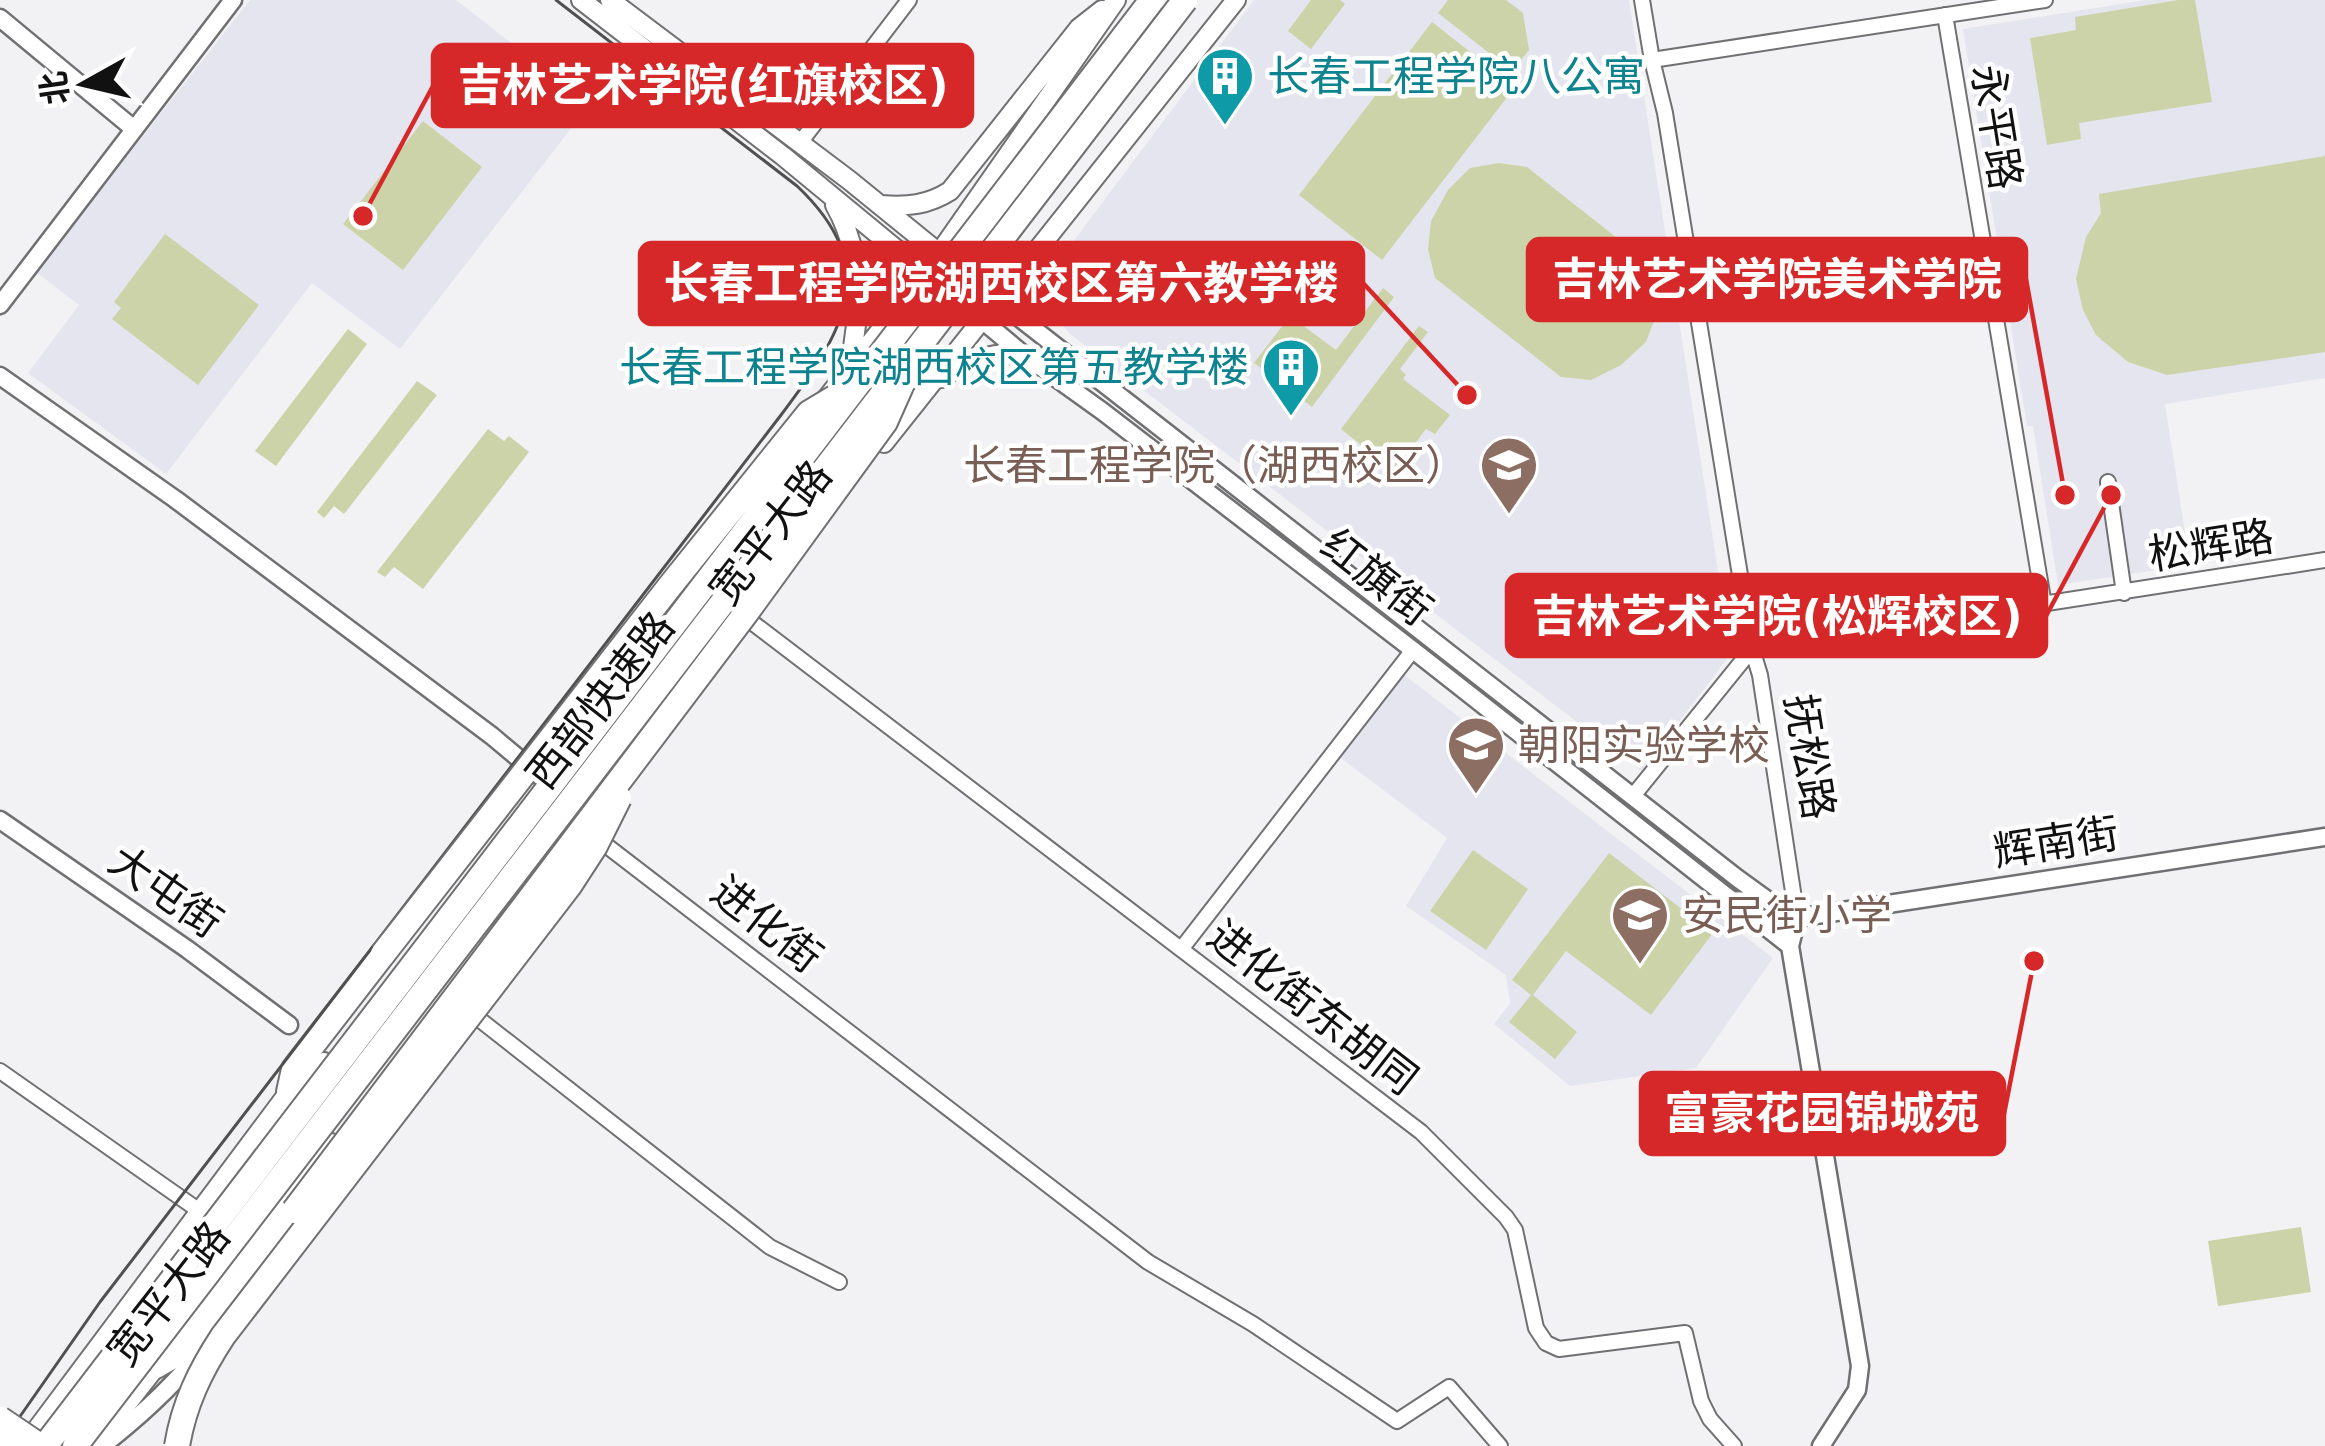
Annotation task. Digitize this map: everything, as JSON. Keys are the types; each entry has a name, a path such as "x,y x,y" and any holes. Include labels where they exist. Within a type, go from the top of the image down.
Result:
{"highway":[{"name":"西部快速路","path":"42,1446 855,376 1152,0"},
{"name":"西部快速路","path":"75,1446 1185,0"},
{"path":"156,1366 192,1345 746,613 885,422 920,346"},
{"path":"289,1092 294,1069 670,586 809,413 855,376"},
{"path":"177,1446 186,1404 223,1336 569,886 596,846 646,742"},
{"path":"0,1419 42,1446"},
{"path":"0,1440 8,1446"}],"main road":[{"name":"红旗街","path":"580,0 783,156 982,320"},
{"name":"红旗街","path":"610,0 998,301"},
{"path":"881,206 920,205 950,191 1078,28 1116,0"},
{"name":"宽平大路","path":"24,1446 289,1092 312,1078 855,376 1116,0"},
{"name":"宽平大路","path":"98,1446 577,823 749,620 923,391 1237,0"},
{"path":"830,195 853,244 860,280 855,376"},
{"path":"923,391 975,359 995,353 1024,355"}],"street":[{"path":"0,305 233,0"},
{"path":"799,143 909,0"},
{"name":"抚松路","path":"1642,0 1760,675 1797,918 1790,946 1860,1366 1858,1390 1821,1446"},
{"path":"1652,60 1945,15 1970,18 2045,0"},
{"name":"永平路","path":"1945,15 2044,605"},
{"path":"0,18 134,129"},
{"name":"红旗街","path":"998,301 1737,878 1797,918"},
{"name":"红旗街","path":"982,320 1790,946"},
{"name":"进化街","path":"0,376 212,526 476,724 542,778 577,823 1148,1262 1253,1324 1397,1421 1449,1387 1500,1446"},
{"path":"2108,482 2125,593"},
{"name":"松辉路","path":"1752,650 2325,560"},
{"name":"进化街东胡同","path":"749,620 1421,1132 1514,1230 1536,1328 1546,1343 1559,1349 1685,1333 1701,1401 1734,1446"},
{"path":"1181,948 1413,650"},
{"path":"1633,796 1752,650"},
{"name":"大屯街","path":"0,820 289,1024"},
{"name":"辉南街","path":"1797,918 2325,837"},
{"path":"98,1446 140,1416 190,1366 421,1064 447,994 770,1247 839,1282"},
{"path":"0,1071 200,1212"}],"shaded area":[{"path":"250,0 456,0 590,104 400,349 312,283 166,474 28,373 79,305 36,272"},
{"name":"长春工程学院（湖西校区）","path":"1254,0 1629,0 1731,654 1641,771 1070,334 1056,318 1049,280 1057,263"},
{"path":"2146,0 2325,0 2325,378 2165,404 2190,565 2058,585 2033,426 2027,426 1963,29"},
{"path":"1403,674 1773,958 1696,1068 1570,1086 1494,1024 1510,1003 1506,975 1406,906 1447,838 1338,756"}],"green space":[{"path":"1311,0 1345,4 1311,49 1288,31"},
{"path":"1448,0 1506,0 1523,13 1529,50 1512,71 1438,13"},
{"path":"2195,0 2212,102 2079,123 2081,139 2047,145 2030,38 2076,30 2075,17"},
{"path":"1432,22 1515,87 1382,260 1299,195"},
{"path":"423,121 482,167 403,270 343,224"},
{"path":"2325,156 2325,352 2167,375 2128,362 2096,335 2083,310 2076,279 2086,237 2101,213 2099,194"},
{"path":"1499,163 1527,167 1650,264 1657,292 1655,318 1646,342 1621,365 1591,380 1561,377 1435,278 1428,249 1431,221 1448,190 1470,168"},
{"path":"165,234 259,305 198,385 112,319 121,308 114,302"},
{"path":"1383,288 1394,297 1312,407 1254,363 1290,316 1336,350"},
{"path":"1419,326 1428,332 1400,369 1406,375 1403,379 1450,415 1435,434 1426,429 1394,471 1341,429"},
{"path":"348,329 367,344 276,466 255,451"},
{"path":"417,381 437,395 344,514 334,506 324,518 317,512"},
{"path":"488,429 504,441 509,436 529,452 423,589 394,567 385,577 377,572"},
{"path":"1473,850 1528,889 1486,950 1430,911"},
{"path":"1609,853 1713,933 1651,1015 1566,951 1533,995 1577,1032 1555,1059 1509,1022 1531,995 1512,980"},
{"path":"2301,1227 2311,1292 2218,1306 2208,1241"}],"tram line":[{"path":"0,1445 100,1302 781,415 836,329 847,274 840,245 824,216 797,186 556,0"}],"place":[{"name":"长春工程学院八公寓","path":"1225,127"},
{"name":"吉林艺术学院(红旗校区)","path":"363,216"},
{"name":"长春工程学院湖西校区第六教学楼","path":"1467,395"},
{"name":"长春工程学院湖西校区第五教学楼","path":"1291,418"},
{"name":"吉林艺术学院美术学院","path":"2065,495"},
{"name":"吉林艺术学院(松辉校区)","path":"2111,495"},
{"name":"长春工程学院（湖西校区）","path":"1509,516"},
{"name":"朝阳实验学校","path":"1476,796"},
{"name":"富豪花园锦城苑","path":"2034,961"},
{"name":"安民街小学","path":"1640,966"}]}
